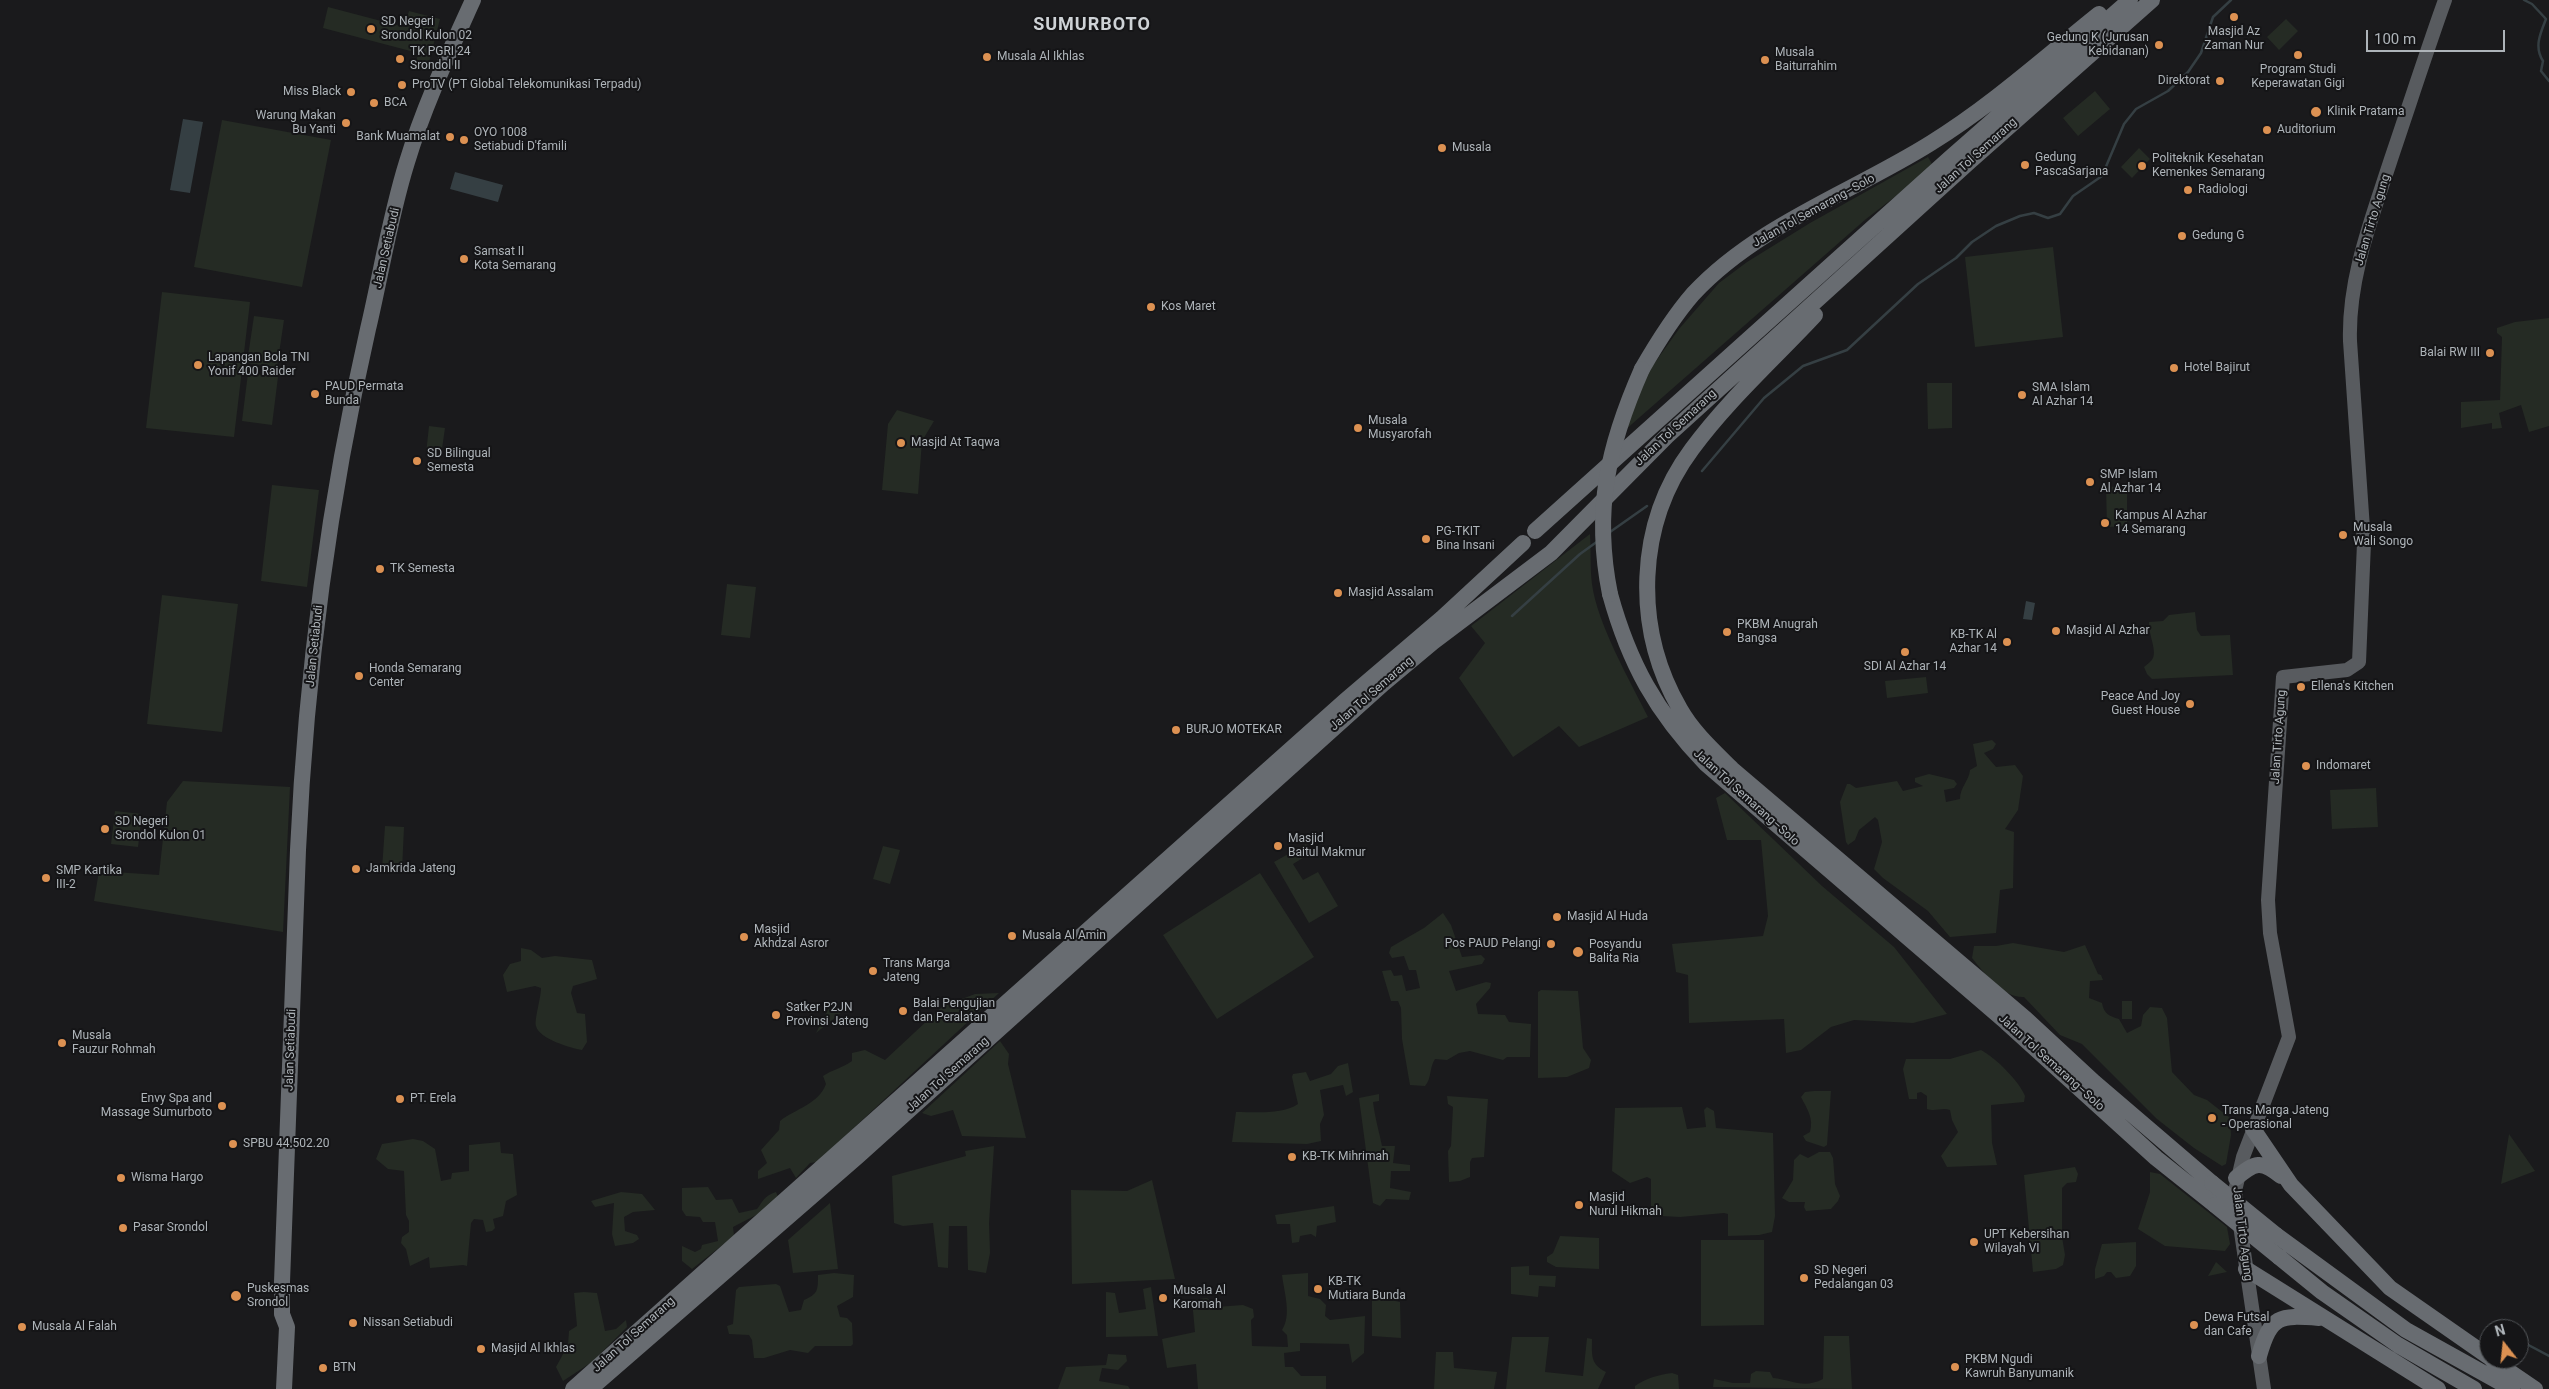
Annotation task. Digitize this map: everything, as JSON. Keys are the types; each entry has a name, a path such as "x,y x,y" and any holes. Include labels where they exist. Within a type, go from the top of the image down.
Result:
{"highway":[{"name":"Jalan Setiabudi","path":"275,1389 277,1329 282,1314 300,792 319,602 333,503 354,391 406,165 435,85 473,0"},
{"name":"Jalan Tol Semarang–Solo","path":"2116,0 2020,78 1933,142 1796,219 1740,254 1694,294 1675,316 1642,369 1617,431 1606,474 1602,534 1610,594 1628,649 1651,696 1684,741 1729,786 2006,1022 2156,1158 2322,1292 2398,1345 2467,1385"},
{"name":"Jalan Tol Semarang","path":"573,1389 1339,706 1442,618 1529,537 1949,159 2130,0"},
{"name":"Jalan Tol Semarang","path":"590,1389 857,1157 1384,683 1433,642 1551,553 1667,436 1879,246 1969,162 2152,0"},
{"name":"Jalan Tol Semarang–Solo","path":"1879,246 1699,441 1681,464 1664,498 1652,536 1648,560 1648,615 1656,653 1680,710 1713,750 2026,1019 2094,1082 2212,1183 2276,1235 2406,1330 2463,1362 2479,1363"},
{"path":"2253,1129 2291,1185"},
{"path":"2236,1178 2249,1167 2263,1165 2270,1167 2291,1185 2390,1288 2479,1352"},
{"path":"2246,1269 2438,1389"},
{"name":"Jalan Setiabudi","path":"282,1314 287,1326 284,1389"},
{"path":"2259,1356 2266,1331 2274,1323 2286,1317 2324,1318"},
{"name":"Jalan Tol Semarang–Solo","path":"2496,1369 2512,1389"},
{"path":"2501,1369 2535,1389"}],"main road":[{"name":"Jalan Tirto Agung","path":"2264,1389 2235,1191 2236,1178 2253,1129 2289,1037 2270,933 2268,900 2283,676 2347,670 2359,662 2364,543 2350,318 2357,272 2366,236 2445,0"}],"shaded area":[{"path":"328,7 404,27 409,11 440,19 427,70 415,67 418,53 323,28"},
{"path":"2286,19 2298,31 2279,50 2267,37"},
{"path":"2095,91 2110,109 2078,136 2063,118"},
{"path":"183,119 203,122 190,193 170,190"},
{"path":"222,120 331,140 302,287 194,267"},
{"path":"2139,148 2150,159 2132,178 2121,167"},
{"path":"1928,157 1932,164 1922,176 1866,219 1624,431 1646,375 1679,329 1719,283 1747,262 1810,223"},
{"path":"455,172 503,185 498,202 450,189"},
{"path":"2053,247 2063,337 1975,347 1965,257"},
{"name":"Lapangan Bola TNI Yonif 400 Raider","path":"162,292 250,302 234,437 146,428"},
{"path":"254,316 284,320 277,367 247,363"},
{"path":"2549,318 2549,426 2529,432 2521,405 2499,413 2502,428 2492,429 2492,423 2461,428 2461,402 2500,400 2502,337 2497,333 2497,328 2515,322"},
{"path":"248,373 278,377 272,425 242,421"},
{"path":"1927,383 1952,383 1952,428 1928,429"},
{"path":"897,410 934,421 922,441 918,494 882,490 888,424"},
{"path":"429,426 445,428 441,456 426,454"},
{"path":"272,485 319,490 307,587 261,581"},
{"path":"2127,486 2127,526 2107,527 2106,487"},
{"path":"1590,534 1592,584 1600,616 1615,652 1648,717 1579,747 1559,726 1513,757 1459,678 1485,643 1471,626"},
{"path":"727,584 756,587 750,638 721,635"},
{"path":"162,595 238,604 222,732 147,724"},
{"path":"2026,601 2035,603 2032,620 2023,619"},
{"path":"2195,612 2197,630 2201,636 2230,635 2233,675 2152,679 2144,667 2151,661 2154,655 2149,622 2163,621 2169,615"},
{"path":"1926,677 1928,693 1887,698 1885,681"},
{"path":"1992,740 1996,744 1993,749 1984,753 1996,767 2015,765 2023,776 2018,810 2005,829 2014,832 2013,888 2000,890 1996,933 1950,937 1928,911 1883,878 1874,869 1882,842 1878,820 1875,817 1859,830 1855,840 1848,845 1840,802 1847,784 1856,788 1897,781 1903,791 1923,786 1915,782 1915,778 1929,774 1954,780 1957,784 1954,788 1944,790 1946,802 1960,799 1961,791 1970,770 1977,766 1973,744"},
{"path":"183,781 290,787 283,932 94,901 99,871 159,875 167,802"},
{"path":"2376,788 2378,827 2332,829 2330,790"},
{"path":"1725,793 1822,886 1894,947 1947,1014 1913,1023 1854,1020 1831,1027 1801,1050 1786,1053 1784,1019 1689,1023 1688,975 1676,972 1672,944 1763,936 1768,916 1761,840 1727,840 1716,798"},
{"path":"115,811 142,814 138,847 111,844"},
{"path":"385,826 404,827 402,870 382,869"},
{"path":"1306,844 1311,853 1293,864 1303,880 1318,872 1338,906 1309,923 1274,862"},
{"path":"883,846 900,850 890,884 873,879"},
{"path":"1260,873 1314,957 1217,1019 1163,935"},
{"path":"1443,913 1451,925 1462,957 1481,955 1485,959 1482,964 1449,971 1456,991 1486,982 1491,983 1490,988 1476,1004 1478,1014 1505,1015 1509,1022 1531,1024 1530,1057 1507,1057 1503,1060 1470,1051 1459,1053 1447,1060 1435,1059 1429,1080 1425,1086 1410,1085 1402,1039 1401,1008 1398,1001 1391,1001 1382,971 1391,970 1394,976 1402,975 1406,991 1420,988 1416,970 1409,970 1404,956 1392,958 1389,953 1391,947 1424,928"},
{"path":"2013,943 2064,952 2085,945 2098,974 2101,975 2103,980 2090,981 2089,998 2102,1003 2110,1016 2119,1019 2127,1033 2141,1026 2143,1015 2150,1007 2162,1008 2167,1018 2172,1072 2194,1095 2207,1100 2230,1118 2231,1135 2226,1164 2222,1166 2194,1148 2157,1119 2082,1044 2060,1035 2024,997 2016,996 2001,989 1972,958 1974,946 1996,946"},
{"path":"521,948 531,950 542,958 555,956 592,960 597,979 573,986 571,993 577,1013 585,1014 587,1042 582,1050 549,1039 538,1031 536,1023 541,988 535,986 507,992 503,975 510,964 521,961"},
{"path":"1541,990 1578,991 1583,1048 1591,1060 1589,1068 1567,1077 1538,1078 1538,992"},
{"path":"999,993 817,1162 810,1163 796,1178 790,1168 758,1179 758,1171 767,1163 761,1150 779,1130 780,1121 818,1097 826,1084 823,1076 852,1061 852,1053 865,1050 885,1060 943,1006 975,994"},
{"path":"2122,1001 2132,1001 2132,1019 2122,1019"},
{"path":"832,1002 841,1013 816,1033"},
{"path":"1000,1041 1009,1054 1008,1064 1026,1138 962,1136 953,1110 931,1116 922,1113"},
{"path":"1981,1050 1993,1058 2012,1077 2025,1096 2024,1102 1991,1105 1992,1143 1997,1165 1947,1167 1941,1156 1958,1132 1952,1120 1950,1110 1927,1109 1927,1096 1921,1092 1917,1093 1917,1099 1909,1099 1903,1069 1906,1059 1950,1059"},
{"path":"1348,1063 1353,1092 1346,1096 1343,1085 1320,1090 1324,1115 1320,1124 1321,1141 1307,1144 1232,1142 1236,1112 1268,1112 1291,1108 1298,1104 1293,1074 1306,1072 1310,1081 1331,1074 1338,1066"},
{"path":"1831,1091 1827,1145 1824,1147 1806,1141 1803,1136 1810,1132 1811,1122 1801,1097 1805,1092"},
{"path":"1379,1094 1379,1101 1373,1102 1382,1146 1395,1146 1393,1163 1410,1165 1410,1171 1391,1171 1390,1188 1411,1192 1409,1200 1386,1199 1380,1206 1373,1203 1359,1098"},
{"path":"1447,1096 1488,1099 1484,1157 1472,1158 1470,1162 1470,1177 1460,1181 1449,1182 1448,1151 1451,1146 1453,1107 1448,1104"},
{"path":"1682,1107 1687,1129 1706,1127 1704,1110 1707,1107 1714,1111 1716,1128 1773,1133 1775,1216 1772,1232 1759,1235 1728,1236 1728,1214 1724,1213 1680,1217 1662,1216 1651,1211 1651,1179 1647,1177 1630,1183 1612,1171 1615,1108"},
{"path":"2509,1134 2535,1171 2501,1184"},
{"path":"413,1139 423,1141 435,1149 441,1181 451,1179 452,1173 469,1171 469,1145 500,1142 501,1153 513,1154 517,1195 506,1201 503,1216 493,1219 495,1228 492,1231 486,1232 483,1220 474,1219 471,1223 467,1266 430,1268 429,1257 410,1266 406,1249 401,1243 402,1237 409,1232 409,1221 406,1215 404,1171 388,1169 376,1159 382,1144"},
{"path":"994,1146 989,1223 990,1253 986,1273 968,1270 967,1226 949,1226 948,1268 938,1267 933,1223 903,1226 894,1223 892,1176 966,1156 965,1151"},
{"path":"1819,1152 1830,1152 1833,1158 1835,1184 1840,1196 1831,1209 1806,1211 1804,1207 1805,1202 1789,1202 1782,1198 1793,1180 1794,1160 1800,1154 1808,1158"},
{"path":"2075,1167 2078,1174 2076,1182 2067,1183 2062,1188 2062,1237 2065,1255 2063,1265 2056,1269 2033,1272 2024,1175"},
{"path":"2150,1172 2160,1174 2227,1227 2230,1244 2225,1251 2165,1246 2138,1229 2150,1192"},
{"path":"1152,1180 1175,1279 1072,1284 1071,1190 1127,1191"},
{"path":"708,1187 716,1200 732,1199 739,1213 757,1209 764,1199 776,1192 778,1197 760,1213 733,1227 734,1236 692,1269 682,1261 682,1246 695,1252 701,1249 702,1245 718,1241 715,1222 703,1222 700,1217 686,1216 682,1210 682,1188"},
{"path":"621,1192 642,1194 655,1210 633,1212 624,1217 625,1231 637,1235 639,1239 633,1243 615,1246 612,1234 614,1203 595,1207 591,1201"},
{"path":"830,1203 838,1269 793,1273 788,1240"},
{"path":"1334,1206 1336,1222 1317,1226 1316,1237 1311,1234 1300,1236 1299,1242 1292,1243 1290,1224 1277,1224 1275,1215"},
{"path":"1560,1236 1599,1238 1599,1269 1556,1267 1547,1262 1547,1257 1553,1253"},
{"path":"1701,1240 1764,1240 1764,1325 1701,1326"},
{"path":"2136,1242 2136,1266 2130,1276 2116,1278 2111,1272 2107,1272 2104,1276 2095,1279 2095,1269 2102,1244"},
{"path":"2216,1262 2227,1272 2208,1276"},
{"path":"1529,1266 1529,1275 1556,1276 1555,1287 1539,1286 1538,1297 1511,1294 1511,1267"},
{"path":"834,1273 854,1275 853,1297 837,1306 840,1317 847,1318 852,1323 853,1344 851,1346 815,1346 808,1353 790,1350 764,1358 754,1358 752,1340 749,1335 729,1334 727,1326 733,1324 736,1290 739,1287 776,1284 780,1286 789,1312 801,1310 804,1300 815,1293 818,1275"},
{"path":"1308,1273 1308,1296 1320,1299 1326,1305 1325,1316 1330,1320 1365,1316 1364,1353 1352,1363 1349,1344 1300,1343 1300,1351 1284,1353 1285,1367 1293,1367 1301,1376 1326,1376 1326,1389 1198,1389 1196,1364 1167,1368 1162,1339 1195,1332 1192,1300 1207,1298 1217,1307 1243,1305 1253,1309 1254,1317 1251,1320 1252,1346 1288,1347 1287,1335 1282,1330 1287,1310 1282,1275"},
{"path":"1151,1287 1158,1336 1106,1337 1106,1292 1115,1293 1119,1313 1146,1309 1143,1289"},
{"path":"574,1293 597,1293 605,1331 616,1329 626,1320 627,1327 592,1362 563,1381 556,1367 568,1345 569,1331 577,1326"},
{"path":"1372,1296 1400,1302 1401,1338 1372,1336"},
{"path":"1824,1336 1849,1336 1852,1389 1713,1387 1714,1379 1733,1383 1750,1383 1751,1374 1756,1371 1770,1372 1773,1378 1804,1384 1823,1379"},
{"path":"1512,1337 1549,1337 1545,1372 1583,1376 1587,1338 1592,1339 1593,1358 1597,1366 1606,1372 1598,1389 1506,1389"},
{"path":"1436,1352 1453,1352 1454,1368 1497,1372 1494,1389 1434,1389"},
{"path":"1108,1354 1126,1355 1127,1361 1118,1370 1102,1368 1099,1381 1128,1386 1130,1389 1058,1389 1066,1367 1106,1365"},
{"path":"1672,1373 1678,1375 1679,1389 1635,1389 1635,1386 1648,1379"}],"waterway":[{"path":"1702,471 1764,398 1803,366 1847,350 1918,284 1956,258 1972,242 1996,226 2020,216 2034,213 2048,218 2060,214 2073,196 2102,176 2124,124 2136,109 2168,91 2188,72 2201,53 2213,17 2231,0"},
{"path":"2524,0 2532,4 2546,19 2538,46 2543,61 2541,71 2549,81"},
{"path":"1610,532 1647,506"},
{"path":"1512,616 1580,554 1598,541"},
{"path":"2529,1345 2549,1356"}],"place":[{"name":"Masjid Az Zaman Nur","path":"2234,17"},
{"name":"SD Negeri Srondol Kulon 02","path":"371,29"},
{"name":"Gedung K (Jurusan Kebidanan)","path":"2159,45"},
{"name":"Program Studi Keperawatan Gigi","path":"2298,55"},
{"name":"Musala Al Ikhlas","path":"987,57"},
{"name":"TK PGRI 24 Srondol II","path":"400,59"},
{"name":"Musala Baiturrahim","path":"1765,60"},
{"name":"Direktorat","path":"2220,81"},
{"name":"ProTV (PT Global Telekomunikasi Terpadu)","path":"402,85"},
{"name":"Miss Black","path":"351,92"},
{"name":"BCA","path":"374,103"},
{"name":"Klinik Pratama","path":"2316,112"},
{"name":"Warung Makan Bu Yanti","path":"346,123"},
{"name":"Auditorium","path":"2267,130"},
{"name":"Bank Muamalat","path":"450,137"},
{"name":"OYO 1008 Setiabudi D'famili","path":"464,140"},
{"name":"Musala","path":"1442,148"},
{"name":"Gedung PascaSarjana","path":"2025,165"},
{"name":"Politeknik Kesehatan Kemenkes Semarang","path":"2142,166"},
{"name":"Radiologi","path":"2188,190"},
{"name":"Gedung G","path":"2182,236"},
{"name":"Samsat II Kota Semarang","path":"464,259"},
{"name":"Kos Maret","path":"1151,307"},
{"name":"Balai RW III","path":"2490,353"},
{"name":"Lapangan Bola TNI Yonif 400 Raider","path":"198,365"},
{"name":"Hotel Bajirut","path":"2174,368"},
{"name":"PAUD Permata Bunda","path":"315,394"},
{"name":"SMA Islam Al Azhar 14","path":"2022,395"},
{"name":"Musala Musyarofah","path":"1358,428"},
{"name":"Masjid At Taqwa","path":"901,443"},
{"name":"SD Bilingual Semesta","path":"417,461"},
{"name":"SMP Islam Al Azhar 14","path":"2090,482"},
{"name":"Kampus Al Azhar 14 Semarang","path":"2105,523"},
{"name":"Musala Wali Songo","path":"2343,535"},
{"name":"PG-TKIT Bina Insani","path":"1426,539"},
{"name":"TK Semesta","path":"380,569"},
{"name":"Masjid Assalam","path":"1338,593"},
{"name":"Masjid Al Azhar","path":"2056,631"},
{"name":"PKBM Anugrah Bangsa","path":"1727,632"},
{"name":"KB-TK Al Azhar 14","path":"2007,642"},
{"name":"SDI Al Azhar 14","path":"1905,652"},
{"name":"Honda Semarang Center","path":"359,676"},
{"name":"Ellena's Kitchen","path":"2301,687"},
{"name":"Peace And Joy Guest House","path":"2190,704"},
{"name":"BURJO MOTEKAR","path":"1176,730"},
{"name":"Indomaret","path":"2306,766"},
{"name":"SD Negeri Srondol Kulon 01","path":"105,829"},
{"name":"Masjid Baitul Makmur","path":"1278,846"},
{"name":"Jamkrida Jateng","path":"356,869"},
{"name":"SMP Kartika III-2","path":"46,878"},
{"name":"Masjid Al Huda","path":"1557,917"},
{"name":"Musala Al Amin","path":"1012,936"},
{"name":"Masjid Akhdzal Asror","path":"744,937"},
{"name":"Pos PAUD Pelangi","path":"1551,944"},
{"name":"Posyandu Balita Ria","path":"1578,952"},
{"name":"Trans Marga Jateng","path":"873,971"},
{"name":"Balai Pengujian dan Peralatan","path":"903,1011"},
{"name":"Satker P2JN Provinsi Jateng","path":"776,1015"},
{"name":"Musala Fauzur Rohmah","path":"62,1043"},
{"name":"PT. Erela","path":"400,1099"},
{"name":"Envy Spa and Massage Sumurboto","path":"222,1106"},
{"name":"Trans Marga Jateng - Operasional","path":"2212,1118"},
{"name":"SPBU 44.502.20","path":"233,1144"},
{"name":"KB-TK Mihrimah","path":"1292,1157"},
{"name":"Wisma Hargo","path":"121,1178"},
{"name":"Masjid Nurul Hikmah","path":"1579,1205"},
{"name":"Pasar Srondol","path":"123,1228"},
{"name":"UPT Kebersihan Wilayah VI","path":"1974,1242"},
{"name":"SD Negeri Pedalangan 03","path":"1804,1278"},
{"name":"KB-TK Mutiara Bunda","path":"1318,1289"},
{"name":"Puskesmas Srondol","path":"236,1296"},
{"name":"Musala Al Karomah","path":"1163,1298"},
{"name":"Nissan Setiabudi","path":"353,1323"},
{"name":"Dewa Futsal dan Cafe","path":"2194,1325"},
{"name":"Musala Al Falah","path":"22,1327"},
{"name":"Masjid Al Ikhlas","path":"481,1349"},
{"name":"PKBM Ngudi Kawruh Banyumanik","path":"1955,1367"},
{"name":"BTN","path":"323,1368"}],"district":[{"name":"SUMURBOTO","path":"1092,25"}]}
